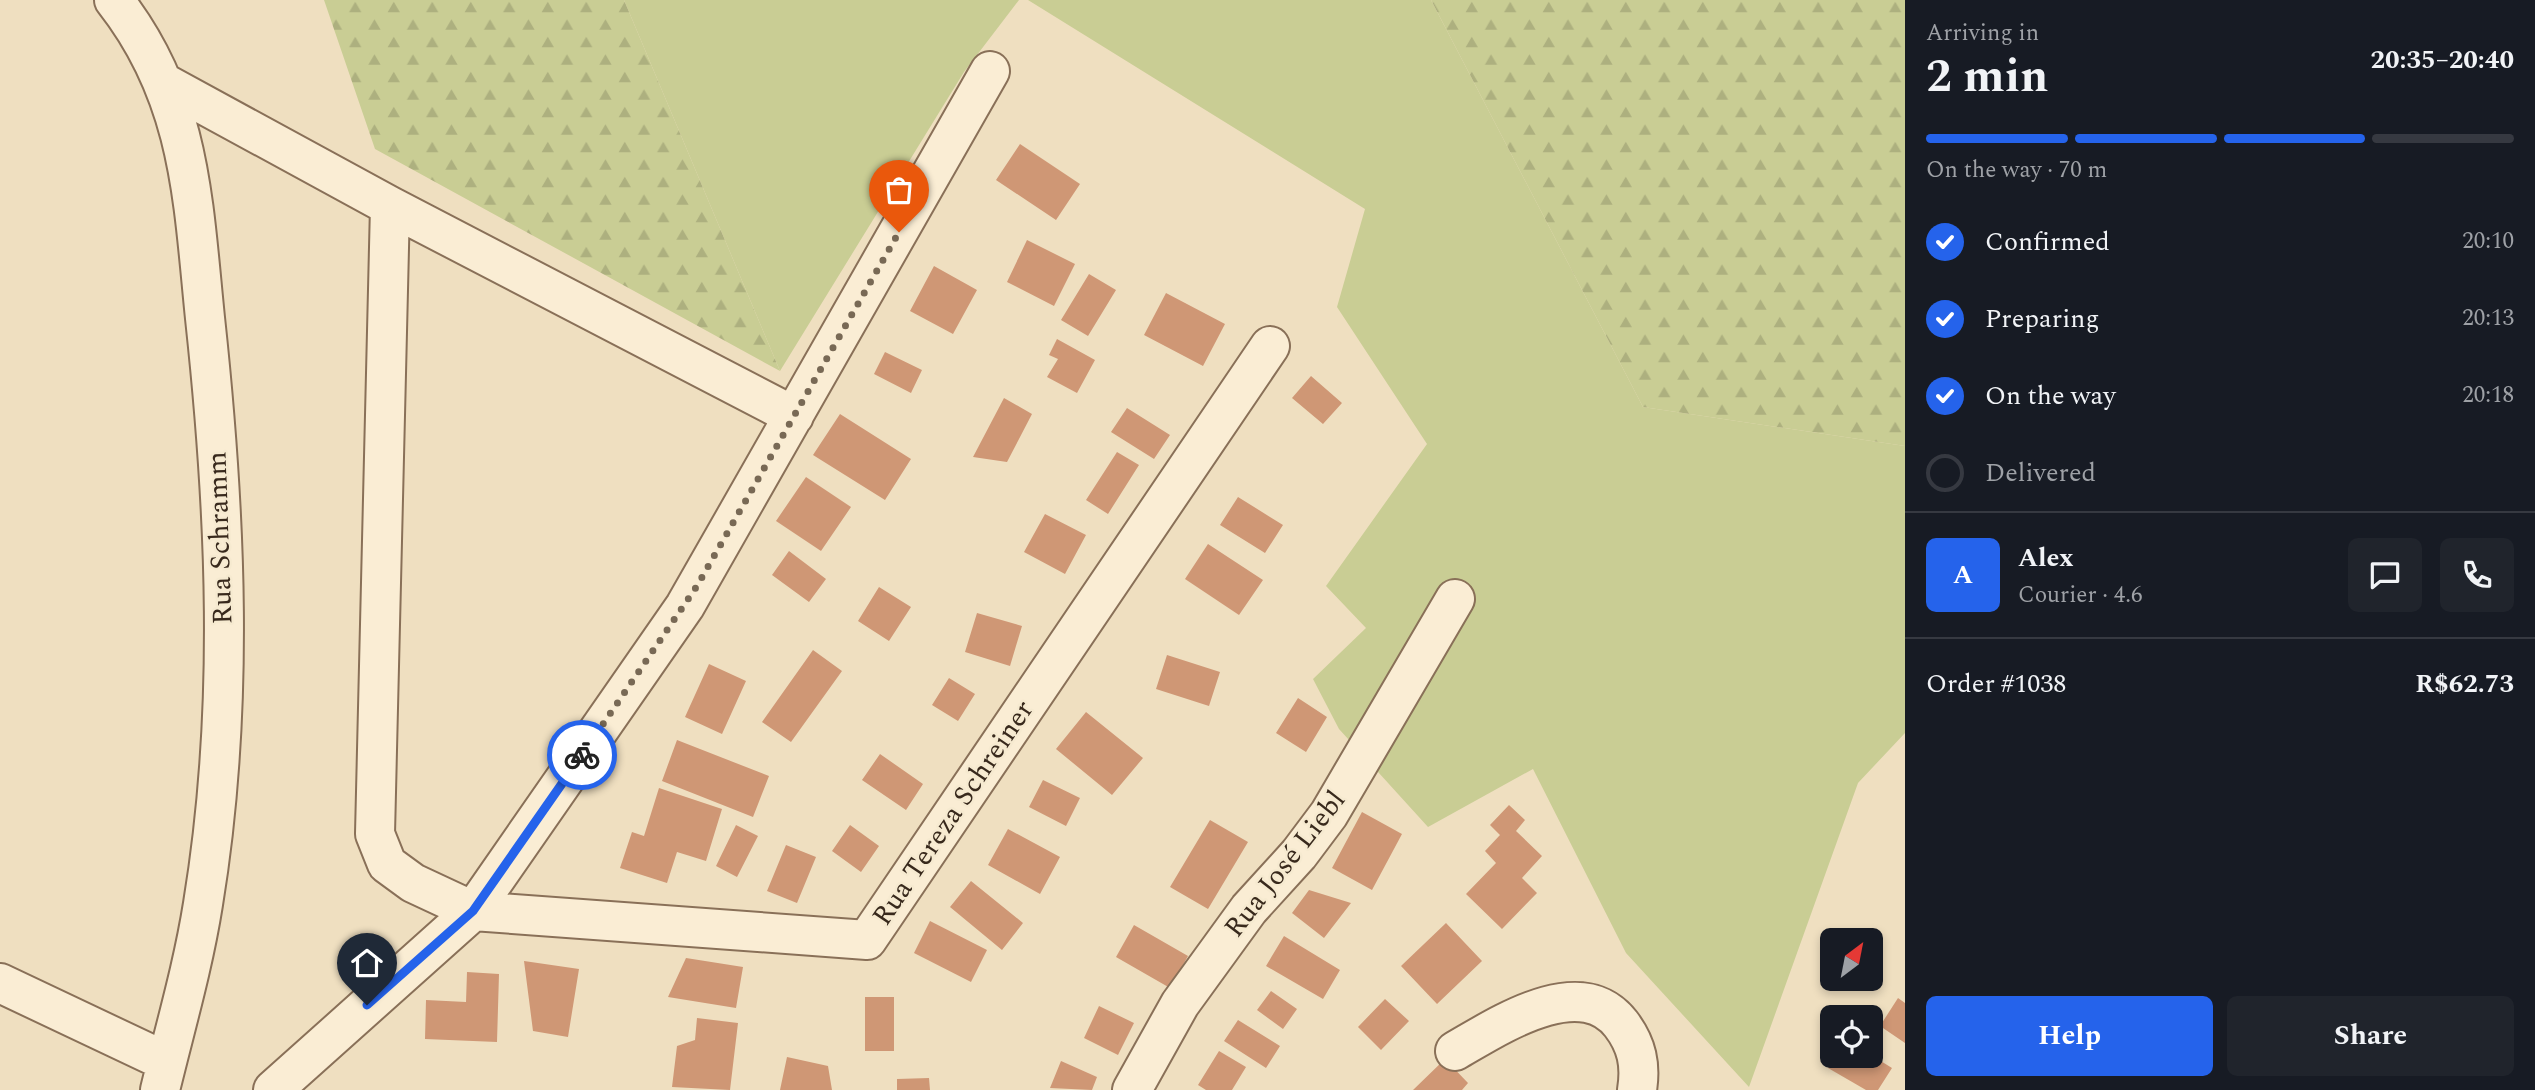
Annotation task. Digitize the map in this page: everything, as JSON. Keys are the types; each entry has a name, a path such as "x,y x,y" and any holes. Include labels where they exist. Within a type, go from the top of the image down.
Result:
{"street":[{"name":"Rua Schramm","path":"114,0 166,85 180,126 194,214 215,413 224,579 220,744 211,843 203,905 164,1076"},
{"path":"273,1090 473,911 685,606 990,71"},
{"path":"166,85 390,206 794,416"},
{"path":"390,206 375,834 387,864 413,883 473,911"},
{"name":"Rua Tereza Schreiner","path":"473,911 867,940 1270,346"},
{"name":"Rua José Liebl","path":"1132,1090 1180,1004 1248,909 1299,854 1329,814 1455,600"},
{"path":"0,983 164,1076"},
{"path":"1455,1051 1514,1017 1550,1004 1575,1003 1597,1007 1615,1016 1631,1037 1640,1068 1637,1090"}],"green space":[{"path":"324,0 624,0 780,371 375,149"},
{"path":"624,0 1019,0 964,72 780,371"},
{"path":"1028,0 1431,0 1643,407 1905,446 1905,733 1858,783 1749,1087 1626,953 1533,769 1428,827 1339,729 1313,679 1366,628 1326,586 1427,444 1337,307 1365,209"},
{"path":"1431,0 1905,0 1905,446 1643,407"}],"building":[{"path":"1020,144 1080,184 1056,220 996,180"},
{"path":"1027,240 1075,264 1054,306 1007,282"},
{"path":"934,266 977,290 953,334 910,311"},
{"path":"1089,274 1116,290 1088,336 1061,320"},
{"path":"1166,293 1225,324 1203,366 1144,335"},
{"path":"1057,339 1095,360 1077,393 1047,377 1058,359 1049,355"},
{"path":"885,352 922,370 911,393 874,374"},
{"path":"1311,376 1342,403 1323,424 1292,398"},
{"path":"1004,398 1032,414 1007,462 973,457"},
{"path":"1127,408 1170,435 1154,459 1111,432"},
{"path":"840,414 911,459 885,500 813,455"},
{"path":"1117,452 1139,465 1108,514 1086,500"},
{"path":"806,477 851,507 821,551 776,521"},
{"path":"1238,497 1283,525 1265,553 1220,525"},
{"path":"1045,514 1086,535 1065,574 1024,552"},
{"path":"1208,544 1263,580 1239,615 1185,579"},
{"path":"789,551 826,579 809,602 772,575"},
{"path":"879,587 911,607 889,641 858,621"},
{"path":"977,613 1022,626 1010,666 965,652"},
{"path":"813,650 842,671 791,742 762,722"},
{"path":"1167,655 1220,672 1209,706 1156,689"},
{"path":"709,664 746,681 722,734 685,717"},
{"path":"949,678 975,694 958,721 932,705"},
{"path":"1298,698 1327,717 1306,752 1276,733"},
{"path":"1086,712 1143,758 1112,795 1056,749"},
{"path":"677,740 769,776 753,817 662,781"},
{"path":"880,754 923,784 906,810 862,780"},
{"path":"1043,780 1080,798 1066,826 1029,807"},
{"path":"659,788 722,809 706,861 677,852 667,883 620,868 632,832 644,836"},
{"path":"1509,805 1525,820 1516,831 1542,856 1522,878 1537,893 1502,929 1466,894 1496,863 1485,851 1500,835 1490,825"},
{"path":"1362,812 1402,834 1372,890 1332,868"},
{"path":"1210,820 1248,842 1208,909 1170,887"},
{"path":"736,825 758,836 737,877 716,866"},
{"path":"850,825 879,846 861,872 832,851"},
{"path":"1008,829 1060,857 1040,894 988,865"},
{"path":"786,845 816,857 797,903 767,891"},
{"path":"971,881 1023,923 1002,950 950,907"},
{"path":"1309,890 1351,903 1324,938 1292,913"},
{"path":"930,921 987,950 971,982 914,953"},
{"path":"1446,923 1482,961 1437,1004 1401,966"},
{"path":"1134,925 1188,956 1170,988 1116,957"},
{"path":"1284,936 1340,970 1323,999 1266,966"},
{"path":"686,958 743,967 736,1008 668,997"},
{"path":"524,961 579,969 568,1037 533,1031"},
{"path":"467,972 499,974 497,1042 425,1039 426,1000 466,1002"},
{"path":"1271,991 1297,1009 1283,1029 1257,1010"},
{"path":"865,997 894,997 894,1051 865,1051"},
{"path":"1898,998 1905,1003 1905,1043 1883,1028 1883,1021"},
{"path":"1385,999 1409,1021 1381,1050 1358,1027"},
{"path":"1099,1006 1134,1023 1118,1055 1084,1038"},
{"path":"697,1018 738,1023 730,1090 672,1087 677,1046 695,1040"},
{"path":"1238,1020 1280,1046 1266,1068 1224,1041"},
{"path":"1219,1051 1246,1067 1232,1090 1206,1090 1198,1085"},
{"path":"787,1057 828,1066 832,1090 780,1090"},
{"path":"1445,1059 1468,1083 1462,1090 1413,1090"},
{"path":"1061,1061 1097,1077 1092,1090 1050,1088"},
{"path":"1883,1062 1892,1068 1878,1090 1866,1090 1828,1068 1883,1068"},
{"path":"929,1078 930,1090 897,1090 897,1079"}],"way so far":[{"path":"582,755 685,606 899,232"}],"route":[{"path":"367,1005 473,911 582,755"}]}
